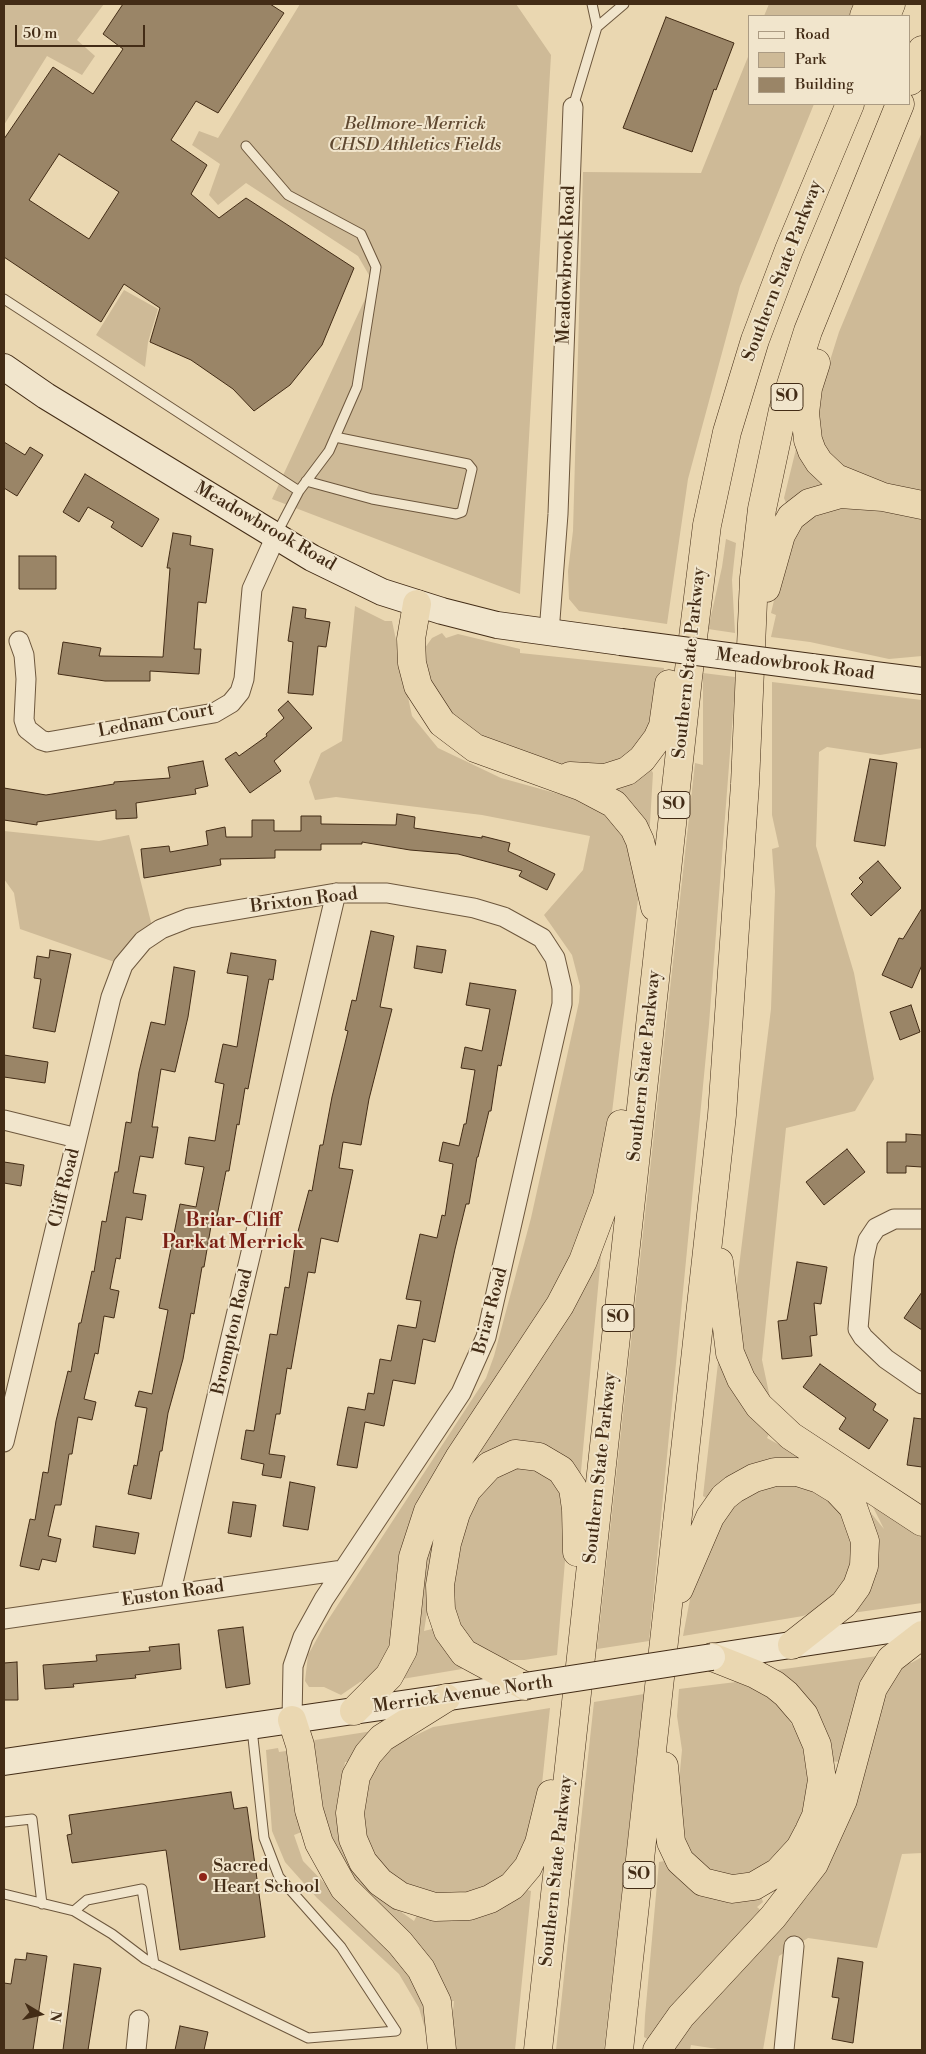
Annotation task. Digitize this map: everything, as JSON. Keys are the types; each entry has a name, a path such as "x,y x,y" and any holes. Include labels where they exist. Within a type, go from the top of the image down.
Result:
{"highway":[{"path":"911,78 922,50"},
{"path":"800,224 834,105"},
{"name":"Southern State Parkway","path":"538,2050 702,552 712,493 727,432 746,369 800,224 850,105"},
{"name":"SO","path":"619,2050 714,1204 737,920 757,544 767,478 783,410 808,331 900,105"},
{"path":"872,173 835,308 808,388 805,414 808,440 819,462 826,471 844,483 883,497 922,505"},
{"path":"539,772 593,779 616,776 627,771 642,759 657,739 666,711 677,608 712,493"},
{"path":"753,633 781,535 792,517 809,503 828,496 883,497"},
{"path":"416,604 411,640 412,663 418,686 434,712 451,732 475,748 592,791 614,804 634,828 645,856 660,932"},
{"path":"354,1711 389,1676 403,1650 413,1557 428,1511 458,1458 560,1305 593,1239 614,1169 626,1082 654,992"},
{"path":"714,1204 727,1339 735,1366 750,1394 768,1417 791,1436 922,1522"},
{"path":"525,1686 464,1653 448,1631 440,1597 443,1557 456,1513 475,1480 497,1460 515,1454 539,1457 554,1465 570,1482 576,1509 582,1644"},
{"path":"666,1623 704,1530 724,1497 754,1478 775,1472 797,1472 819,1479 845,1497 859,1519 866,1554 862,1576 851,1596 792,1645"},
{"path":"657,2050 681,2016 773,1917 814,1864 843,1800 873,1688 891,1659 922,1635"},
{"path":"658,1699 668,1828 672,1847 680,1861 699,1879 721,1888 732,1889 754,1886 778,1872 800,1848 816,1816 822,1780 817,1745 804,1715 786,1694 764,1679 712,1657"},
{"path":"446,1698 399,1726 374,1746 356,1776 350,1814 353,1839 360,1856 371,1873 400,1896 435,1907 458,1908 480,1903 512,1886 528,1868 539,1843 574,1716"},
{"path":"292,1720 300,1745 309,1810 319,1843 344,1888 400,1943 422,1969 437,2002 442,2050"}],"street":[{"name":"Meadowbrook Road","path":"549,632 558,514 574,107"},
{"name":"Meadowbrook Road","path":"4,367 276,536 357,580 416,604 497,625 922,681"},
{"name":"Lednam Court","path":"19,641 24,655 26,679 24,720 28,729 41,740 47,742 214,713 230,704 240,692 244,679 252,589 276,536"},
{"name":"Brixton Road","path":"143,942 161,929 189,918 336,893 387,893 474,908 504,917 528,928"},
{"name":"Brompton Road","path":"170,1594 336,893"},
{"name":"Briar Road","path":"292,1720 293,1666 303,1638 324,1599 461,1392 486,1337 562,1004 562,988 555,958 542,938 528,928"},
{"name":"Cliff Road","path":"4,1442 111,997 123,965 143,942"},
{"path":"4,1120 77,1138"},
{"path":"922,1219 894,1219 876,1228 868,1240 864,1258 858,1329 863,1337 886,1359 922,1384"},
{"name":"Euston Road","path":"4,1619 343,1570"},
{"name":"Merrick Avenue North","path":"4,1762 446,1698 922,1625"},
{"path":"784,2050 794,1946"},
{"path":"136,2050 139,2020"}],"lane":[{"path":"592,4 598,28"},
{"path":"574,107 598,28 624,4"},
{"path":"246,146 288,195 361,234 376,267 357,387 329,451 299,490 276,536"},
{"path":"4,299 299,490"},
{"path":"306,481 372,498 456,514 462,512 472,469 468,464 335,437"},
{"path":"4,1894 74,1911 112,1934 154,1964 308,2038 396,2031 341,1947 279,1876 264,1838 252,1726"},
{"path":"4,1822 32,1819 42,1904"},
{"path":"74,1911 87,1900 142,1889 154,1964"}],"green space":[{"path":"4,4 104,4 77,40 95,56 82,75 47,56 4,125"},
{"name":"Bellmore-Merrick CHSD Athletics Fields","path":"300,4 516,4 551,55 520,594 272,499 373,282 358,256 246,183 218,205 209,195 220,164 192,145 199,131 218,138"},
{"path":"769,4 854,4 849,15 764,15"},
{"path":"748,57 748,105 814,105 740,286 688,479 667,624 579,611 569,599 568,571 573,531 583,172 701,173"},
{"path":"922,132 922,496 859,485 830,463 818,437 816,405 839,332"},
{"path":"124,290 158,309 148,342 145,367 96,335"},
{"path":"797,445 830,488 792,505 786,503 784,498"},
{"path":"831,505 862,505 922,518 922,656 889,659 810,642 771,637 776,615 771,613 787,546 802,522"},
{"path":"726,539 736,543 732,580 735,633 708,629 722,567"},
{"path":"355,606 385,621 392,621 412,716 438,748 501,778 595,804 622,826 640,883 608,1145 592,1212 564,1278 423,1497 394,1646 370,1678 360,1682 341,1695 324,1687 309,1687 305,1681 308,1655 324,1626 486,1378 494,1356 531,1218 579,1002 580,986 572,955 544,915 583,870 590,836 482,815 336,797 315,800 309,782 321,753 342,741"},
{"path":"442,633 446,638 458,634 520,649 520,653 664,668 656,724 639,752 603,771 574,769 471,737 421,677 422,652 432,638"},
{"path":"703,673 735,677 735,688 709,1024 649,1641 597,1649 695,763 703,765"},
{"path":"772,682 922,700 922,748 880,755 827,747 819,752 816,846 854,973 874,1079 855,1111 786,1128 762,1360 773,1412 731,1331 771,1009 775,891 772,849 779,847 772,815"},
{"path":"646,768 651,769 653,773 649,840 606,788"},
{"path":"4,831 99,841 129,835 154,934 123,965 20,929 14,893 4,879"},
{"path":"602,1245 580,1482 487,1456 475,1449"},
{"path":"719,1354 771,1430 767,1438 819,1467 711,1501 703,1496"},
{"path":"510,1466 542,1471 564,1489 569,1514 557,1655 524,1660 502,1660 471,1650 450,1608 465,1518 489,1480"},
{"path":"782,1478 812,1485 841,1507 855,1534 855,1568 838,1600 803,1616 683,1636 694,1578 716,1524 746,1489"},
{"path":"877,1501 922,1532 922,1603 845,1614 865,1515 870,1512 884,1529 873,1507"},
{"path":"428,1536 438,1544 424,1631 436,1628 465,1664 462,1669 402,1679"},
{"path":"885,1655 846,1761 830,1762 777,1678 777,1670"},
{"path":"922,1657 922,1853 902,1854 877,1948 808,1938 779,1956 763,2050 724,2050 691,2045 690,2050 667,2050 700,2008 809,1895 837,1841 877,1706 906,1658 911,1663"},
{"path":"736,1682 752,1688 755,1685 777,1703 802,1739 811,1780 805,1820 783,1856 745,1880 710,1877 682,1851 676,1812 682,1750 677,1716 679,1689"},
{"path":"644,1694 604,2050 556,2050 594,1702"},
{"path":"550,1708 538,1822 523,1858 499,1880 460,1897 418,1895 374,1863 357,1817 364,1774 389,1748 433,1727"},
{"path":"379,1730 354,1761 345,1762 338,1810 373,1892 414,1921 418,1913 524,1889 531,1891 515,2050 449,2050 454,2001 446,2002 345,1877 323,1834 310,1746 315,1740"},
{"path":"278,1748 279,1752 286,1751 291,1760 304,1831 294,1835 303,1861 402,1963 421,1989 430,2046 419,2008 399,1974 317,1898 285,1862 272,1831 266,1750"},
{"path":"670,1860 701,1893 727,1902 761,1896 763,1902 757,1907 766,1915 651,2041 644,2037 659,1862"}],"building":[{"path":"123,4 270,4 284,13 218,113 196,101 171,140 207,165 191,194 219,218 246,198 354,268 322,345 290,385 254,411 233,389 191,360 150,342 160,308 124,284 101,322 4,257 4,139 53,67 93,94 123,49 103,34","holes":["59,154 119,192 89,239 29,200"]},
{"path":"666,17 734,43 716,90 714,89 692,152 623,128"},
{"path":"4,442 25,455 30,447 43,455 17,496 4,488"},
{"path":"85,474 159,519 142,547 111,527 114,522 88,507 79,522 63,512"},
{"path":"173,533 191,536 190,545 213,549 206,603 198,602 194,649 201,649 199,674 150,671 150,681 105,681 58,674 63,642 101,648 99,656 163,657 170,568 167,568"},
{"path":"19,556 56,556 56,589 19,589"},
{"path":"293,607 306,609 305,618 330,622 326,647 318,646 313,695 288,693 293,642 288,641"},
{"path":"288,701 312,728 274,761 281,771 250,793 225,759 236,752 239,756 267,736 266,734 284,718 278,710"},
{"path":"870,759 897,763 885,846 854,841"},
{"path":"203,761 208,786 195,789 196,794 136,803 137,818 116,819 116,810 37,822 37,825 4,820 4,788 46,795 114,784 114,782 170,778 168,767"},
{"path":"397,814 415,817 414,828 482,838 482,836 510,843 508,851 555,874 547,890 519,876 522,871 458,854 410,850 362,842 362,844 321,844 321,850 275,850 275,858 220,859 221,865 144,878 141,849 169,846 170,852 208,845 206,831 225,827 226,837 252,837 252,820 274,820 274,831 301,831 301,816 321,816 321,824 396,825"},
{"path":"878,861 901,888 871,916 851,894 863,882 859,878"},
{"path":"922,908 922,965 912,988 882,975 899,938 903,939"},
{"path":"371,931 394,936 380,1007 392,1009 369,1099 361,1145 343,1142 339,1168 353,1170 338,1242 321,1238 315,1273 308,1272 291,1369 287,1368 280,1414 276,1414 269,1454 285,1456 281,1478 262,1475 264,1464 241,1459 246,1430 254,1431 270,1334 277,1335 285,1287 289,1288 296,1239 309,1190 312,1191 320,1145 323,1145 348,1031 345,1030 352,1000 356,1001"},
{"path":"417,946 446,950 442,973 414,968"},
{"path":"50,950 71,954 55,1032 33,1028 41,979 34,978 37,956 49,958"},
{"path":"231,953 276,960 273,980 269,979 248,1089 245,1088 229,1171 226,1171 216,1221 212,1220 194,1314 191,1313 183,1359 168,1413 151,1499 128,1494 134,1465 137,1466 147,1408 135,1406 139,1391 152,1394 168,1310 159,1308 180,1204 196,1207 204,1167 185,1164 189,1137 215,1141 224,1084 215,1082 223,1044 237,1047 248,976 227,973"},
{"path":"174,967 195,971 188,1017 175,1072 161,1069 152,1127 158,1127 153,1158 140,1156 133,1193 146,1195 142,1220 126,1217 120,1259 116,1258 110,1289 119,1291 114,1318 104,1316 98,1354 95,1353 84,1399 96,1402 92,1420 78,1417 72,1454 69,1454 61,1505 55,1505 48,1536 61,1539 56,1562 42,1559 39,1570 20,1566 30,1519 35,1520 43,1472 48,1473 56,1421 68,1371 71,1372 79,1323 81,1323 92,1271 94,1272 102,1221 106,1222 115,1172 118,1172 126,1122 131,1123 139,1072 151,1022 165,1025"},
{"path":"470,983 516,990 501,1066 498,1065 491,1111 489,1111 477,1157 469,1204 466,1204 435,1342 423,1339 415,1384 393,1380 384,1426 365,1422 357,1468 337,1465 348,1407 365,1410 368,1393 374,1394 380,1359 391,1361 398,1325 416,1328 421,1301 406,1299 420,1234 437,1238 442,1215 445,1216 453,1164 439,1161 443,1142 459,1146 464,1124 466,1124 475,1070 461,1068 465,1047 482,1051 490,1009 466,1005"},
{"path":"911,1005 920,1032 900,1040 890,1012"},
{"path":"4,1055 48,1062 45,1083 4,1077"},
{"path":"906,1134 922,1135 922,1167 906,1166 906,1173 887,1173 887,1142 906,1142"},
{"path":"847,1149 865,1172 824,1205 806,1182"},
{"path":"4,1162 24,1165 21,1186 4,1183"},
{"path":"797,1262 827,1267 821,1304 814,1303 817,1335 810,1336 812,1356 782,1359 778,1321 787,1320"},
{"path":"922,1292 922,1330 904,1318"},
{"path":"820,1364 876,1404 873,1410 888,1420 869,1449 839,1429 846,1418 803,1387"},
{"path":"914,1418 922,1419 922,1467 907,1465"},
{"path":"290,1482 315,1487 308,1530 283,1526"},
{"path":"233,1502 256,1505 251,1537 228,1533"},
{"path":"96,1526 139,1533 135,1554 93,1547"},
{"path":"243,1627 250,1684 226,1688 218,1630"},
{"path":"179,1644 181,1669 135,1675 136,1678 73,1684 74,1687 45,1689 43,1665 97,1661 96,1655 150,1651 149,1647"},
{"path":"17,1662 18,1700 4,1700 4,1663"},
{"path":"231,1792 234,1809 247,1807 265,1937 180,1950 166,1850 72,1863 67,1835 72,1834 69,1815"},
{"path":"27,1953 47,1956 33,2050 4,2050 4,1983 11,1984 15,1959 26,1960"},
{"path":"838,1958 863,1962 853,2043 832,2039 839,1998 832,1997"},
{"path":"74,1964 101,1968 88,2050 63,2050"},
{"path":"180,2026 208,2032 204,2050 175,2050"}],"place":[{"name":"Sacred Heart School","path":"203,1877"}],"district":[{"name":"Briar-Cliff Park at Merrick","path":"233,1232"}]}
